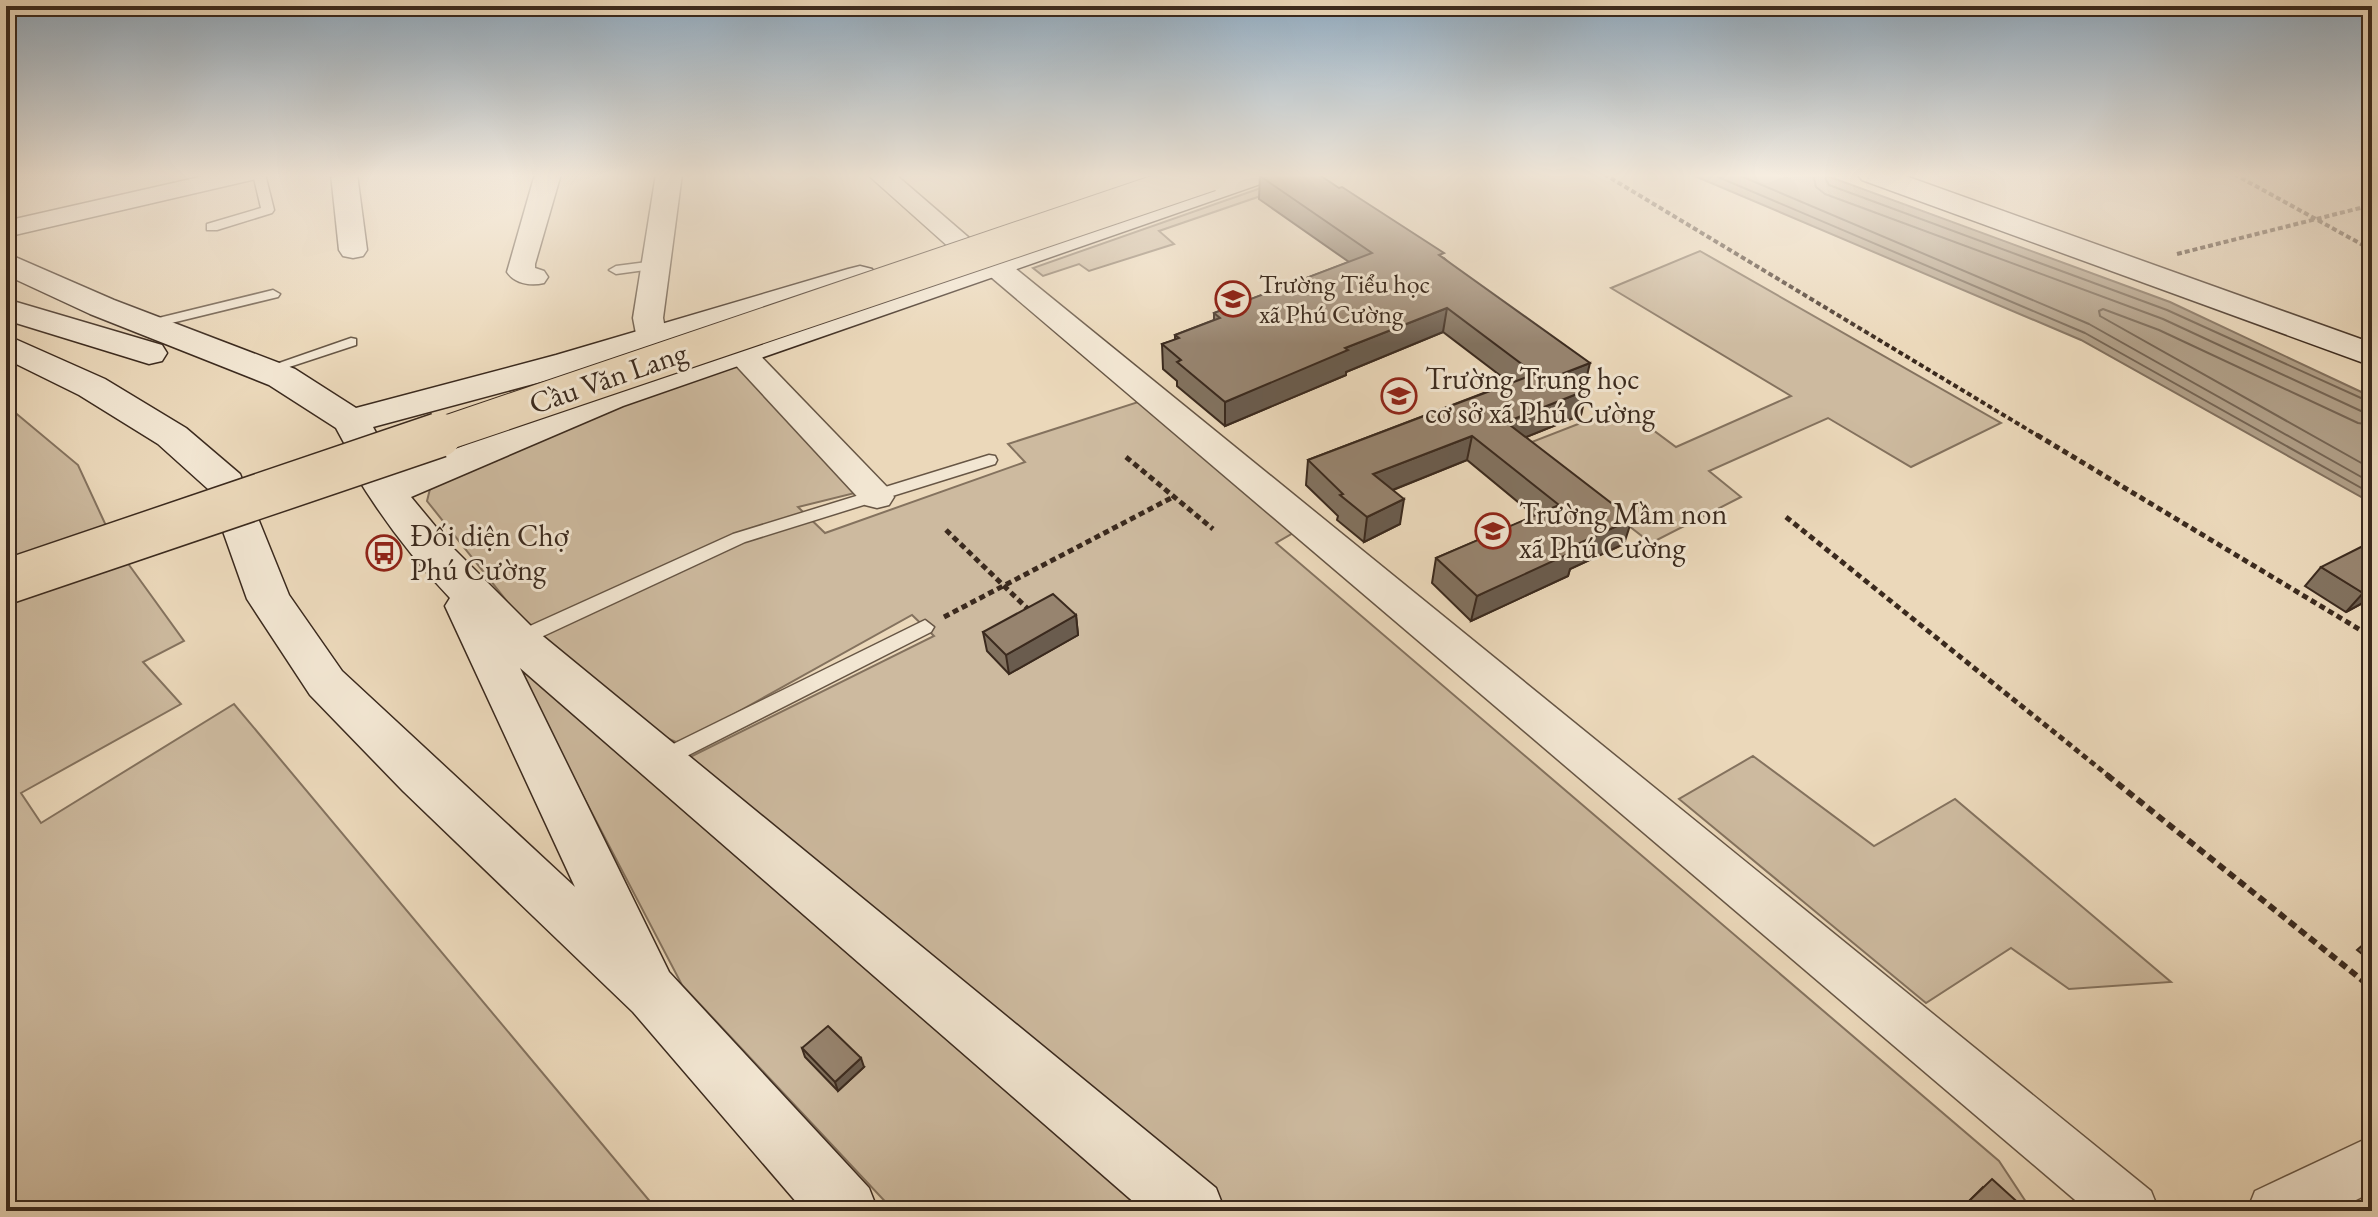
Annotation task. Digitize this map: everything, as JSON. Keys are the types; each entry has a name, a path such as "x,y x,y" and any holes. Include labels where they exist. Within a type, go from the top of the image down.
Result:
{"main road":[{"path":"361,448 652,339 997,231"},
{"name":"Cầu Văn Lang","path":"6,582 1042,231"},
{"path":"6,263 361,448 610,398 1097,231"},
{"path":"2031,231 2372,355"},
{"path":"6,309 148,339 282,377 361,448 453,576 517,640 1193,1211"},
{"path":"6,344 148,339"},
{"path":"6,344 92,387 172,436 226,483 269,599 326,683 421,777 653,994 846,1211"},
{"path":"453,576 653,994"}],"street":[{"path":"351,231 353,250"},
{"path":"531,231 521,272 534,277"},
{"path":"652,339 648,318 660,231"},
{"path":"947,231 961,243"},
{"path":"995,266 2131,1211"},
{"path":"740,352 877,497"},
{"path":"2275,1211 2372,1163"}],"lane":[{"path":"616,270 655,265"},
{"path":"148,339 273,294"},
{"path":"266,370 351,342"},
{"path":"517,640 739,538 989,460"},
{"path":"658,761 925,627"}],"path":[{"path":"1698,231 2372,637"},
{"path":"2129,266 2269,231"},
{"path":"2337,231 2372,250"},
{"path":"1126,457 1213,529"},
{"path":"925,627 1173,497"},
{"path":"1786,517 2372,988"},
{"path":"946,530 1030,611"}],"shaded area":[{"path":"1139,231 1160,231 1174,244 1089,271 1079,264 1043,276 1033,268"},
{"path":"1700,251 2001,423 1911,467 1828,418 1709,471 1741,497 1651,543 1524,445 1622,407 1676,447 1791,396 1611,288"},
{"path":"737,363 859,492 798,507 825,533 1025,462 1008,444 1138,402 1293,533 1276,543 1999,1161 2032,1211 1493,1211 1484,1203 1478,1211 1221,1211 688,758 934,636 912,615 689,739 676,742 662,736 547,644 517,614 427,501 430,489 629,398"},
{"path":"6,405 78,465 108,530 6,564"},
{"path":"124,558 184,641 143,662 181,704 21,793 41,823 234,704 658,1211 6,1211 6,598"},
{"path":"506,649 1152,1211 894,1211 682,985"},
{"path":"1753,756 1874,846 1955,799 2171,982 2069,989 2011,948 1926,1003 1679,799"}],"water":[{"path":"1824,231 1976,231 2170,302 2372,397 2372,503 2081,340"}],"building":[{"path":"1340,231 1410,231 1590,363 1564,373 1587,390 1506,422 1632,519 1571,547 1575,551 1477,596 1436,558 1559,505 1472,436 1373,474 1404,499 1367,517 1340,495 1343,494 1308,460 1535,374 1447,308 1345,348 1348,350 1225,402 1177,362 1181,360 1162,344 1179,338 1175,335 1220,318 1214,313 1372,253"},
{"path":"2363,546 2372,551 2372,588 2363,593 2321,567"},
{"path":"1053,594 1076,615 1006,655 983,632"},
{"path":"828,1026 861,1058 835,1082 802,1048"},
{"path":"1992,1179 2024,1208 2021,1211 1971,1211 1965,1205"}],"place":[{"name":"Trường Tiểu học xã Phú Cường","path":"1233,299"},
{"name":"Trường Trung học cơ sở xã Phú Cường","path":"1399,396"},
{"name":"Trường Mầm non xã Phú Cường","path":"1493,531"},
{"name":"Đối diện Chợ Phú Cường","path":"384,553"}]}
